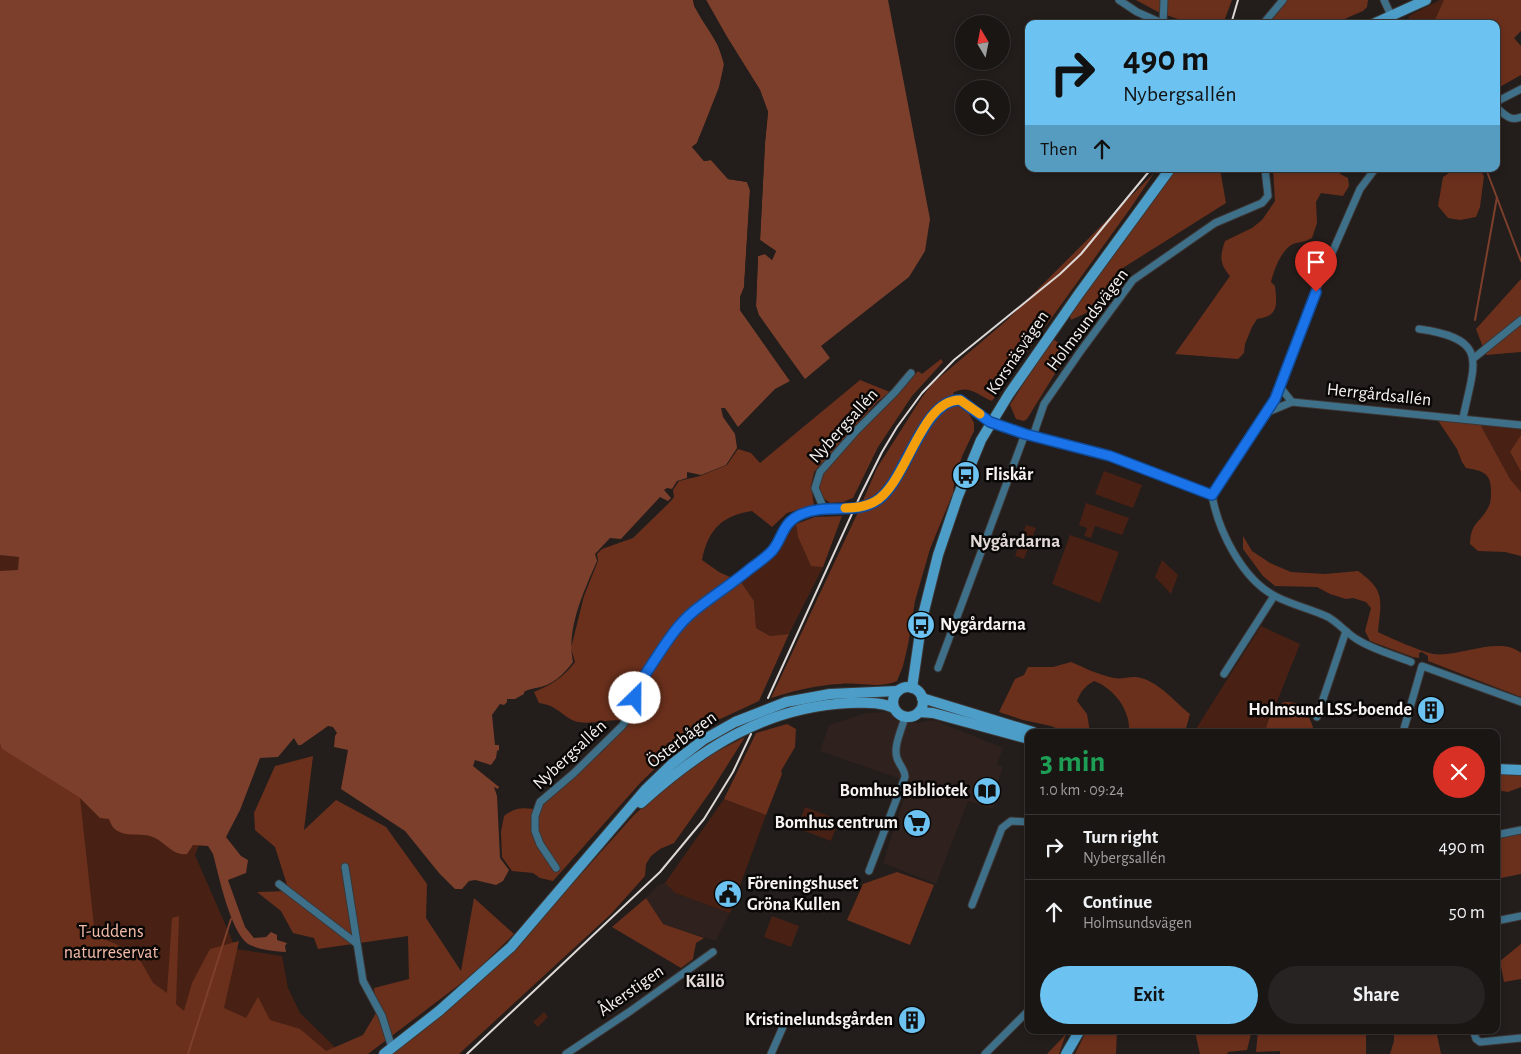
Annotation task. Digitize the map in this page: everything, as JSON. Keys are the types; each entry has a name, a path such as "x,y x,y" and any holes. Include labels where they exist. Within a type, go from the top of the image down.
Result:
{"main road":[{"path":"1393,20 1426,0"},
{"name":"Korsnäsvägen","path":"905,689 914,665 922,620 938,555 958,496 990,422 1078,295 1168,172"},
{"path":"905,689 918,691 922,698 923,704 919,712 913,716 905,717 898,714 894,708 893,701 905,689"},
{"name":"Österbågen","path":"388,1051 439,1011 511,947 646,789 672,764 703,740 735,722 786,702 809,696 905,689"},
{"path":"922,698 1025,730"},
{"name":"Österbågen","path":"600,845 639,805 681,769 696,757 742,731 764,721 811,707 871,702 883,703 894,708"},
{"path":"919,712 932,713 1025,738"},
{"path":"1500,769 1521,770"},
{"path":"1066,1054 1078,1034"}],"street":[{"path":"1119,0 1137,12 1154,20"},
{"path":"1163,20 1164,0"},
{"path":"1266,20 1283,0"},
{"path":"1384,0 1393,20"},
{"path":"1500,100 1521,89"},
{"path":"1500,110 1509,118 1521,117"},
{"name":"Holmsundsvägen","path":"1033,436 1044,404 1133,280 1215,223 1262,203 1268,196 1264,172"},
{"path":"1373,172 1360,188 1318,285 1280,388 1268,412 1212,495 1219,524 1233,552 1256,581 1274,596 1329,618 1364,644 1411,662"},
{"path":"1474,358 1521,320"},
{"path":"1419,329 1444,334 1459,340 1470,349 1474,358 1474,368 1462,418"},
{"name":"Nybergsallén","path":"824,509 815,488 820,472 911,374"},
{"path":"1268,412 1292,402 1280,388"},
{"name":"Nybergsallén","path":"556,868 540,844 535,831 535,816 540,802 574,773 622,726 631,712 639,683 680,624 773,550 788,525 796,517 811,511 855,508 875,502 890,488 923,427 936,412 949,402 960,400 990,422"},
{"name":"Herrgårdsallén","path":"1292,402 1521,425"},
{"path":"990,422 1025,434 1110,456 1212,495"},
{"path":"938,668 1025,434"},
{"path":"1224,674 1274,596"},
{"path":"1317,717 1346,631"},
{"path":"1404,729 1422,666 1521,702"},
{"path":"869,870 905,777 905,771 898,762 896,754 905,717"},
{"path":"972,905 1002,828 1011,821 1025,822"},
{"path":"1500,833 1521,830"},
{"path":"345,867 363,981 382,1016 388,1051"},
{"path":"279,884 356,943"},
{"path":"1500,920 1521,916"},
{"name":"Åkerstigen","path":"566,1054 713,952"},
{"path":"985,1054 1025,1014"},
{"path":"771,1054 786,1020"},
{"path":"1474,1034 1476,1039 1480,1042 1521,1038"}],"shaded area":[{"path":"0,0 693,0 697,11 718,46 724,66 713,105 697,143 692,147 704,161 711,160 728,179 747,182 750,190 744,288 740,297 740,310 790,381 775,389 738,427 725,408 721,408 723,417 735,434 737,448 726,465 701,475 687,472 687,478 677,481 672,489 667,488 664,490 671,498 668,501 660,497 621,539 610,538 595,554 597,561 582,597 574,623 571,649 573,662 562,675 552,682 542,687 527,690 515,699 507,699 507,702 504,705 500,704 492,715 495,745 499,745 499,750 491,765 475,760 473,766 499,787 498,789 494,787 497,796 500,858 509,870 503,881 496,885 475,880 469,881 462,889 455,889 439,873 405,831 341,789 348,750 334,747 337,733 333,727 328,726 301,745 298,745 294,738 278,757 260,758 240,810 226,837 241,856 248,860 246,873 228,880 245,927 254,938 266,937 271,932 277,935 277,940 287,943 285,946 286,952 257,948 248,944 236,928 226,902 213,854 208,846 193,845 187,854 182,854 173,851 153,837 119,832 114,828 109,819 100,818 80,798 2,749 0,743 0,571 18,570 19,557 0,555"},
{"path":"706,0 888,0 930,219 925,251 909,277 821,346 830,358 805,379 758,315 756,306 758,256 765,254 772,260 776,251 760,240 768,112 760,90"},
{"path":"888,712 897,719 917,723 934,720 1003,748 997,764 1003,767 996,787 1000,789 993,809 968,801 936,884 883,863 909,782 820,751 829,725 866,713"},
{"path":"665,883 675,893 730,913 716,941 663,924 646,898 658,885"}],"green space":[{"path":"1136,0 1232,0 1224,20 1181,20 1160,13"},
{"path":"1287,0 1368,0 1367,7 1363,11 1342,20 1270,20"},
{"path":"1440,0 1444,0 1435,20 1408,20 1409,16"},
{"path":"1444,0 1521,0 1521,31 1514,38 1521,46 1521,75 1500,87 1500,20 1435,20"},
{"path":"1172,172 1221,172 1226,203 1118,271 1088,312 1071,320 1070,316 1106,262"},
{"path":"1273,172 1340,172 1340,174 1348,178 1349,186 1343,196 1321,193 1316,202 1317,223 1312,238 1293,244 1282,255 1271,282 1275,286 1275,308 1269,315 1257,319 1245,344 1244,353 1238,359 1175,354 1230,276 1222,263 1222,251 1225,241 1252,228 1262,220 1275,201"},
{"path":"1450,172 1481,172 1484,176 1480,207 1476,217 1460,220 1448,218 1438,206 1443,177"},
{"path":"1154,173 992,401 973,391 964,390 953,393 956,403 967,410 974,423 974,431 963,454 955,476 953,493 930,549 915,601 903,666 897,681 883,685 847,684 823,686 771,698 877,468 922,397 933,383 1006,321"},
{"path":"1521,279 1521,352 1486,355 1476,329"},
{"path":"1052,338 1069,351 1027,419 1024,421 1016,419 1010,405"},
{"path":"941,359 943,362 912,396 878,447 853,498 843,502 830,503 822,497 819,487 822,474 855,435 899,393 918,371 922,374"},
{"path":"860,380 890,392 877,402 814,472 811,486 814,505 787,513 772,527 752,511 741,513 718,526 708,540 705,549 702,560 719,572 741,582 754,601 756,628 770,636 789,634 759,701 716,721 684,741 641,782 553,881 540,878 533,873 512,871 502,857 501,832 504,816 517,809 540,810 544,802 604,750 629,722 617,720 585,723 574,721 552,707 539,703 534,692 557,680 575,662 571,648 584,596 598,561 597,554 602,549 633,538 670,502 674,497 673,490 679,481 700,476 727,465 738,449 751,453 760,463"},
{"path":"1437,419 1480,424 1510,479 1521,492 1521,556 1505,552 1478,551 1470,544 1474,527 1490,504 1491,485 1487,476 1481,472 1466,468 1457,449"},
{"path":"1480,424 1521,427 1521,435 1510,453 1521,472 1521,493 1510,479"},
{"path":"1521,435 1521,472 1510,452"},
{"path":"1104,471 1142,485 1133,508 1095,494"},
{"path":"1086,503 1129,518 1122,535 1095,526 1091,538 1084,536 1087,528 1079,525"},
{"path":"842,516 823,567 811,566 798,537 796,524 815,517"},
{"path":"796,524 798,537 811,565 823,567 789,634 770,636 756,628 754,601 741,582 776,553"},
{"path":"1026,525 1036,528 1024,559 1015,556"},
{"name":"T-uddens naturreservat","path":"0,531 42,532 207,826 195,855 236,949 282,956 288,988 300,1013 342,1054 0,1054"},
{"path":"1070,535 1119,552 1100,603 1052,584"},
{"path":"1243,536 1252,551 1270,563 1291,572 1325,574 1358,571 1373,584 1380,597 1378,632 1405,644 1433,654 1454,653 1490,646 1512,648 1521,653 1521,697 1428,661 1428,656 1422,652 1419,653 1419,658 1413,657 1370,641 1365,631 1371,608 1366,602 1353,598 1346,599 1317,587 1275,586 1263,576 1243,549"},
{"path":"1162,560 1178,575 1171,594 1155,577"},
{"path":"1261,626 1300,644 1274,709 1269,716 1266,729 1196,729"},
{"path":"1071,662 1108,677 1137,677 1148,680 1167,693 1190,714 1186,729 1129,729 1127,716 1120,701 1108,689 1094,681 1084,689 1077,701 1087,714 1090,729 1058,729 999,712 1015,679 1024,675 1028,667 1053,667"},
{"path":"1284,702 1295,703 1306,712 1313,729 1266,729 1276,708"},
{"path":"787,724 796,729 795,747 781,771 782,774 766,815 724,799 756,733"},
{"path":"745,737 713,788 674,843 660,849 651,856 646,864 645,876 611,914 459,1054 390,1054 566,891 634,815 669,783 708,756"},
{"path":"0,743 2,749 80,798 95,935 136,953 153,983 167,993 172,918 179,916 176,1004 184,1011 192,983 210,949 239,941 224,1008 246,1018 258,997 270,1020 300,1029 326,1051 363,1035 376,1013 374,988 409,979 408,936 318,949 314,938 293,933 281,911 257,892 289,891 275,847 255,830 254,813 275,766 313,756 304,830 336,800 386,827 427,884 426,918 461,971 474,898 514,934 472,975 368,1054 0,1054"},
{"path":"1500,772 1521,773 1521,787 1508,792 1500,791"},
{"path":"724,799 766,815 730,913 675,893 665,883"},
{"path":"805,807 839,820 831,841 797,828"},
{"path":"1521,833 1521,874 1500,878 1500,838"},
{"path":"897,872 934,885 910,945 847,920 863,884"},
{"path":"646,898 663,924 704,938 696,943 693,959 681,968 612,927"},
{"path":"772,916 799,926 791,947 764,937"},
{"path":"1521,944 1521,979 1504,982 1500,961"},
{"path":"544,1012 548,1017 538,1027 533,1022"},
{"path":"1066,1034 1059,1054 1047,1054"},
{"path":"1085,1034 1117,1034 1116,1054 1075,1054"},
{"path":"1195,1034 1251,1034 1247,1050 1228,1052 1227,1054 1200,1054"},
{"path":"1258,1034 1366,1034 1366,1054 1280,1054 1280,1051 1256,1052"},
{"path":"1394,1034 1437,1034 1441,1054 1390,1054"}],"pier":[{"path":"693,0 695,0 696,5 720,43 727,64 721,88 699,144 695,147 705,158 713,158 729,177 748,180 752,189 747,288 742,298 742,309 792,380 790,381 740,310 740,297 744,287 750,190 747,182 728,179 711,160 704,161 692,147 697,143 719,87 724,64 718,45 694,6"},
{"path":"704,0 706,0 760,90 768,112 760,240 776,251 772,260 765,254 758,256 756,306 759,315 800,373 798,375 756,317 754,306 756,255 765,252 771,256 773,252 758,240 762,143 766,112 757,91"}],"waterway":[{"path":"1487,172 1521,261"},
{"path":"1475,320 1497,197"},
{"path":"188,1054 231,919"}],"railway":[{"path":"1232,20 1238,0"},
{"path":"768,698 861,494 897,427 922,393 954,360 1060,274 1081,254 1149,172"},
{"path":"467,1054 660,872 704,819 733,772 751,734"}],"slow traffic":[{"path":"845,508 855,508 875,502 890,488 923,427 936,412 949,402 960,400 980,414"}],"place":[{"name":"Fliskär","path":"966,475"},
{"name":"Nygårdarna","path":"921,625"},
{"name":"Holmsund LSS-boende","path":"1431,710"},
{"name":"Bomhus Bibliotek","path":"987,791"},
{"name":"Bomhus centrum","path":"917,823"},
{"name":"Föreningshuset Gröna Kullen","path":"728,894"},
{"name":"Kristinelundsgården","path":"912,1020"}],"district":[{"name":"Nygårdarna","path":"1015,541"},
{"name":"Källö","path":"705,981"}],"route":[{"path":"635,698 639,683 680,624 773,550 788,525 796,517 811,511 855,508 875,502 890,488 923,427 936,412 954,400 960,400 965,403 990,422 1025,434 1110,456 1212,495 1275,399 1316,292"}]}
